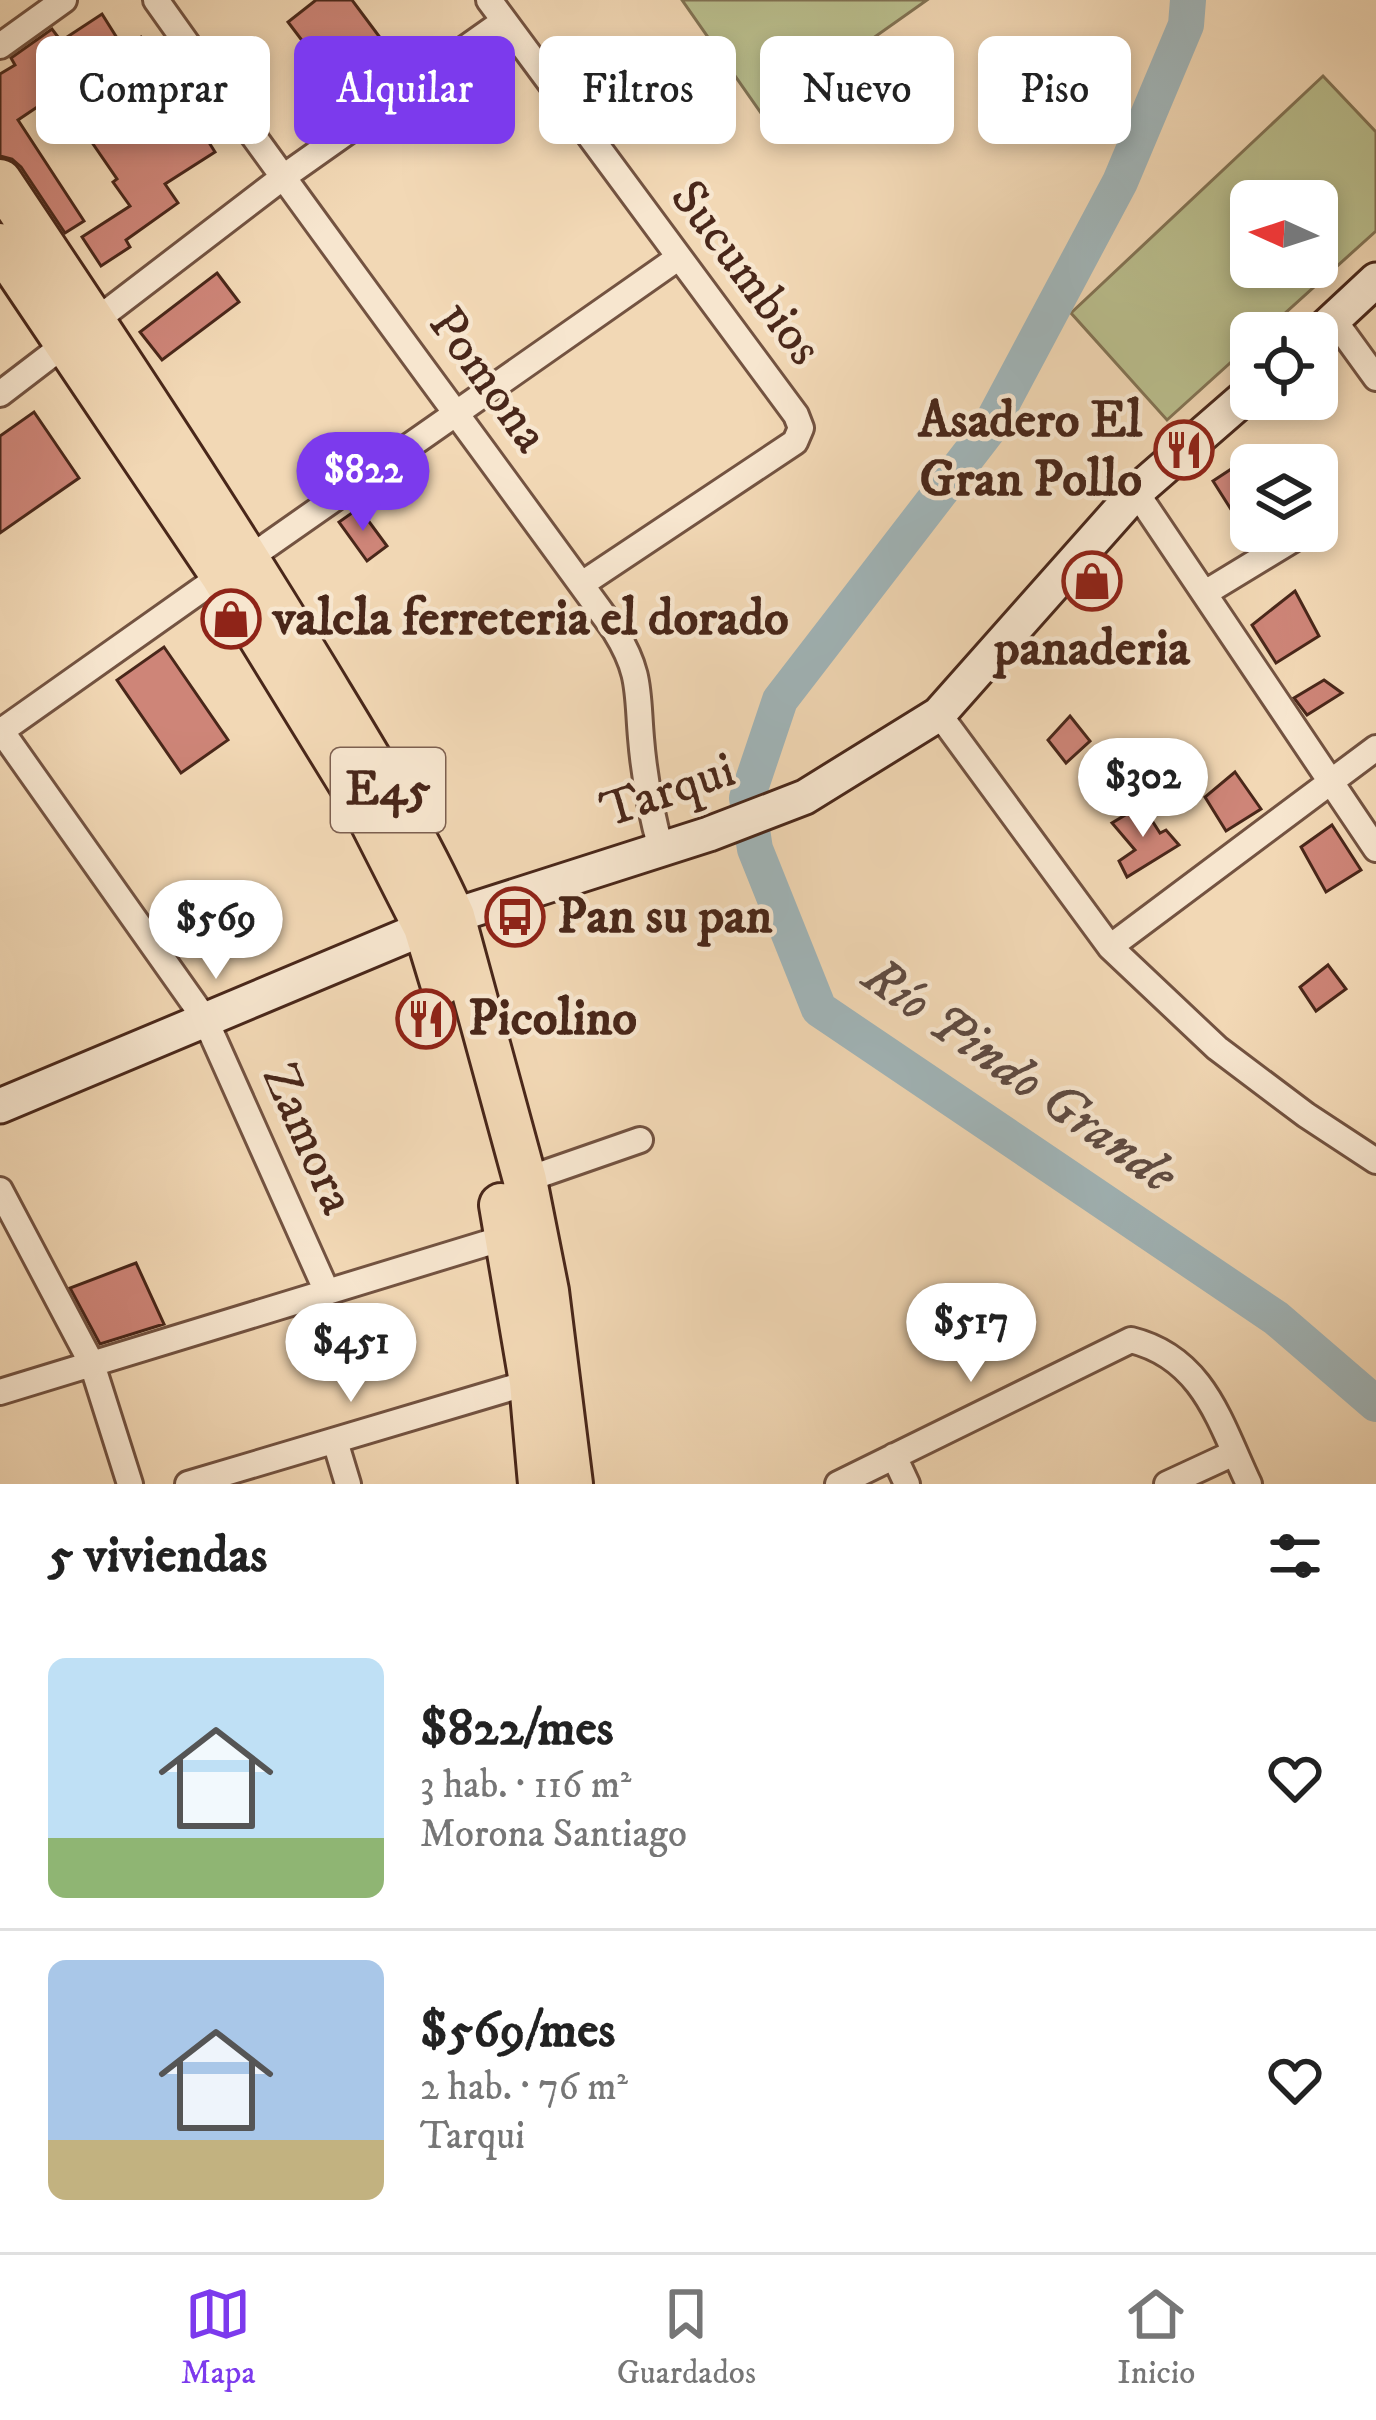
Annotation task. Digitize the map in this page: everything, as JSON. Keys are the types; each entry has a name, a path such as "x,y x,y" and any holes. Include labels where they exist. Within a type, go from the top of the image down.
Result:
{"highway":[{"name":"E45","path":"0,181 80,333 235,567 362,803 439,921 526,1180 547,1291 572,1484"},
{"name":"E45","path":"0,244 80,333"},
{"name":"E45","path":"439,921 508,1237 531,1382 540,1484"}],"street":[{"path":"0,46 64,0"},
{"name":"Pomona","path":"156,0 632,658 648,794 661,849"},
{"path":"0,394 496,10"},
{"name":"Sucumbios","path":"496,10 796,415 801,428 795,442 582,584"},
{"path":"0,731 678,258"},
{"path":"1338,316 1376,280"},
{"path":"1338,341 1376,378"},
{"name":"Tarqui","path":"0,1106 439,921 709,834 806,797 939,714 1136,492 1230,410"},
{"path":"1136,492 1376,849"},
{"path":"1204,593 1272,552"},
{"path":"939,714 1110,947 1217,1048 1376,1161"},
{"name":"Zamora","path":"0,731 205,1019 327,1292"},
{"path":"1110,947 1376,748"},
{"path":"526,1180 640,1140"},
{"path":"0,1190 92,1364 130,1484"},
{"path":"0,1392 508,1237"},
{"path":"838,1484 1130,1340 1165,1352 1200,1384 1214,1404 1249,1484"},
{"path":"188,1484 531,1382"},
{"path":"335,1442 348,1484"},
{"path":"1167,1484 1234,1453"},
{"path":"894,1456 908,1484"}],"green space":[{"path":"682,0 927,0 876,36 760,36 760,112 736,77 736,36 707,36"},
{"path":"1323,76 1376,132 1376,231 1338,265 1338,180 1230,180 1230,288 1313,288 1286,312 1230,312 1230,363 1167,420 1071,313"}],"building":[{"path":"316,0 352,0 379,36 299,36 288,22"},
{"path":"102,14 116,36 69,36"},
{"path":"36,40 36,108 18,120 84,221 65,233 21,167 0,156 0,74 15,65 11,58"},
{"path":"93,144 210,144 215,152 165,184 178,203 126,240 130,247 101,266 82,237 130,206 113,182 117,179"},
{"path":"217,273 239,302 162,360 140,332"},
{"path":"34,412 79,478 0,533 0,436"},
{"path":"1230,470 1230,508 1213,481"},
{"path":"359,508 387,546 367,561 339,522"},
{"path":"1295,591 1319,636 1276,663 1252,625"},
{"path":"164,647 228,740 181,773 117,680"},
{"path":"1324,680 1342,693 1307,715 1294,698"},
{"path":"1070,716 1090,741 1066,763 1048,740"},
{"path":"1235,772 1261,809 1226,831 1205,797"},
{"path":"1142,805 1160,833 1166,830 1179,845 1127,877 1119,861 1135,850 1112,823"},
{"path":"1332,825 1361,870 1326,892 1301,847"},
{"path":"1328,965 1346,989 1316,1011 1300,987"},
{"path":"136,1263 164,1324 100,1344 70,1288"}],"waterway":[{"name":"Río Pindo Grande","path":"1188,0 1186,25 1120,182 988,430 780,700 747,798 755,849 819,1009 1276,1318 1376,1404"}],"place":[{"name":"Asadero El Gran Pollo","path":"1184,450"},
{"name":"panaderia","path":"1092,581"},
{"name":"valcla ferreteria el dorado","path":"231,619"},
{"name":"Pan su pan","path":"515,917"},
{"name":"Picolino","path":"426,1019"}]}
